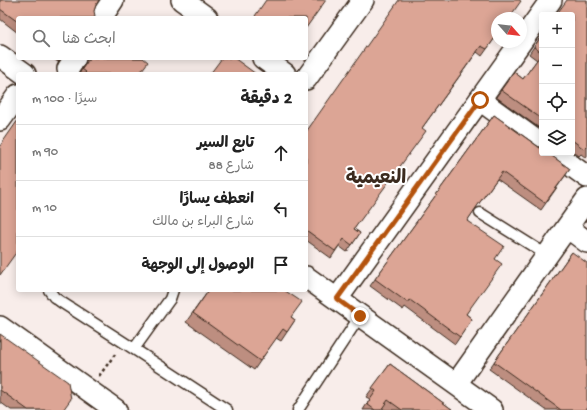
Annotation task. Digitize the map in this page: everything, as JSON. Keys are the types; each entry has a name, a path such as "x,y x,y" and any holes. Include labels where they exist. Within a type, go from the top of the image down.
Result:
{"street":[{"path":"102,16 113,0"},
{"path":"182,0 204,16"},
{"path":"308,77 363,0"},
{"path":"337,299 551,0"},
{"path":"0,56 22,72"},
{"path":"266,60 283,72"},
{"path":"0,120 16,98"},
{"path":"480,100 539,143"},
{"path":"558,156 587,177"},
{"path":"456,384 587,199"},
{"path":"567,227 587,242"},
{"path":"308,278 492,410"},
{"path":"0,327 90,399 116,410"}],"lane":[{"path":"480,213 547,256"},
{"path":"50,292 54,297 228,410"},
{"path":"134,349 170,299 172,292"},
{"path":"298,410 360,316"}],"path":[{"path":"90,399 124,342"}],"building":[{"path":"0,0 99,0 94,11 95,16 16,16 16,21 0,9"},
{"path":"266,0 326,0 308,25 308,16 255,16"},
{"path":"399,0 521,1 513,12 491,12 491,43 487,49 481,46 422,128 426,131 354,229 360,233 352,245 344,239 335,251 308,231 308,129"},
{"path":"567,0 587,0 587,148 586,147 584,149 575,142 575,12 558,12"},
{"path":"539,40 539,51 534,47"},
{"path":"539,57 539,117 501,90 514,72 523,79"},
{"path":"89,60 146,60 148,62 140,72 86,72 82,69"},
{"path":"220,60 237,60 253,72 212,72"},
{"path":"494,115 539,147 539,156 552,156 570,169 545,203 502,172 467,221 504,246 495,259 502,264 466,314 472,319 460,337 410,300 408,303 375,279"},
{"path":"16,123 16,253 0,275 0,146"},
{"path":"572,252 587,263 587,410 561,410 494,362"},
{"path":"208,292 287,292 302,302 291,317 295,320 287,332 283,329 260,361 193,313"},
{"path":"0,334 68,382 71,399 63,410 28,410 0,390"},
{"path":"390,364 453,410 402,410 388,400 381,410 375,410 367,404 376,391 372,388"}],"district":[{"name":"النعيمية","path":"376,176"}],"route":[{"path":"360,316 337,299 480,100"}]}
